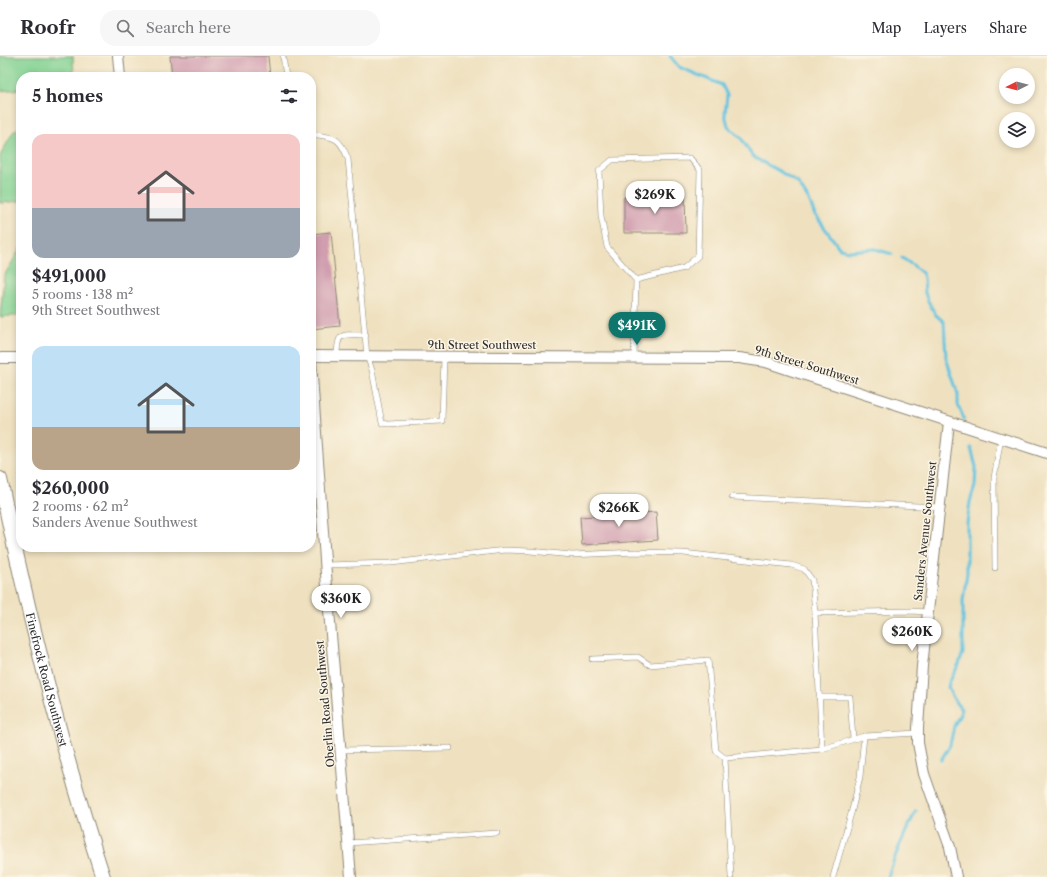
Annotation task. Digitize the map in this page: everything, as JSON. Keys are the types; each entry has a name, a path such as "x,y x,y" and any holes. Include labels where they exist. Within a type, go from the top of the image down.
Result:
{"main road":[{"name":"Finefrock Road Southwest","path":"0,479 16,552"},
{"name":"Finefrock Road Southwest","path":"16,552 50,696 103,877"}],"street":[{"path":"118,56 120,72"},
{"name":"9th Street Southwest","path":"316,356 752,359 1047,453"},
{"path":"0,358 16,358"},
{"name":"Sanders Avenue Southwest","path":"949,422 920,681 918,734 924,774 950,847 956,877"},
{"name":"Oberlin Road Southwest","path":"316,430 351,877"}],"lane":[{"path":"283,56 285,72"},
{"path":"316,135 334,138 343,144 348,159 367,356 372,370 382,423 442,421 444,357"},
{"path":"634,357 636,280 606,247 601,216 598,171 612,160 690,158 700,170 698,256 684,268 636,280"},
{"path":"337,356 337,342 340,337 345,335 366,335"},
{"path":"996,568 994,478 1001,438"},
{"path":"732,497 940,507"},
{"path":"326,566 391,563 505,550 572,555 636,552 683,553 790,564 804,569 812,580 822,749"},
{"path":"815,613 928,612"},
{"path":"592,659 638,657 650,665 708,660 716,751 725,758 822,749 864,736 918,734"},
{"path":"819,697 850,696 854,739"},
{"path":"833,877 860,777 864,736"},
{"path":"341,750 450,748"},
{"path":"725,758 731,877"},
{"path":"348,843 497,833"}],"green space":[{"path":"0,56 73,56 74,72 16,72 16,89 0,91"},
{"path":"16,130 16,201 0,203 0,156 13,132"},
{"path":"16,256 16,315 0,317 4,276"}],"building":[{"path":"170,56 268,56 270,72 172,72"},
{"path":"685,196 686,233 624,233 624,197"},
{"path":"331,232 340,326 316,328 316,234"},
{"path":"656,512 658,540 582,545 580,517"}],"waterway":[{"path":"670,56 679,67 722,85 727,95 725,114 728,126 741,138 755,158 798,183 810,202 814,213 840,249 849,251 875,249 892,254"},
{"path":"902,258 923,274 925,293 928,301 936,315 944,322 946,358 958,394 958,405 964,419"},
{"path":"941,760 950,745 954,726 961,712 961,709 948,688 963,653 963,600 967,573 967,523 970,502 975,486 976,467 971,448"},
{"path":"888,877 900,843 916,811"}]}
